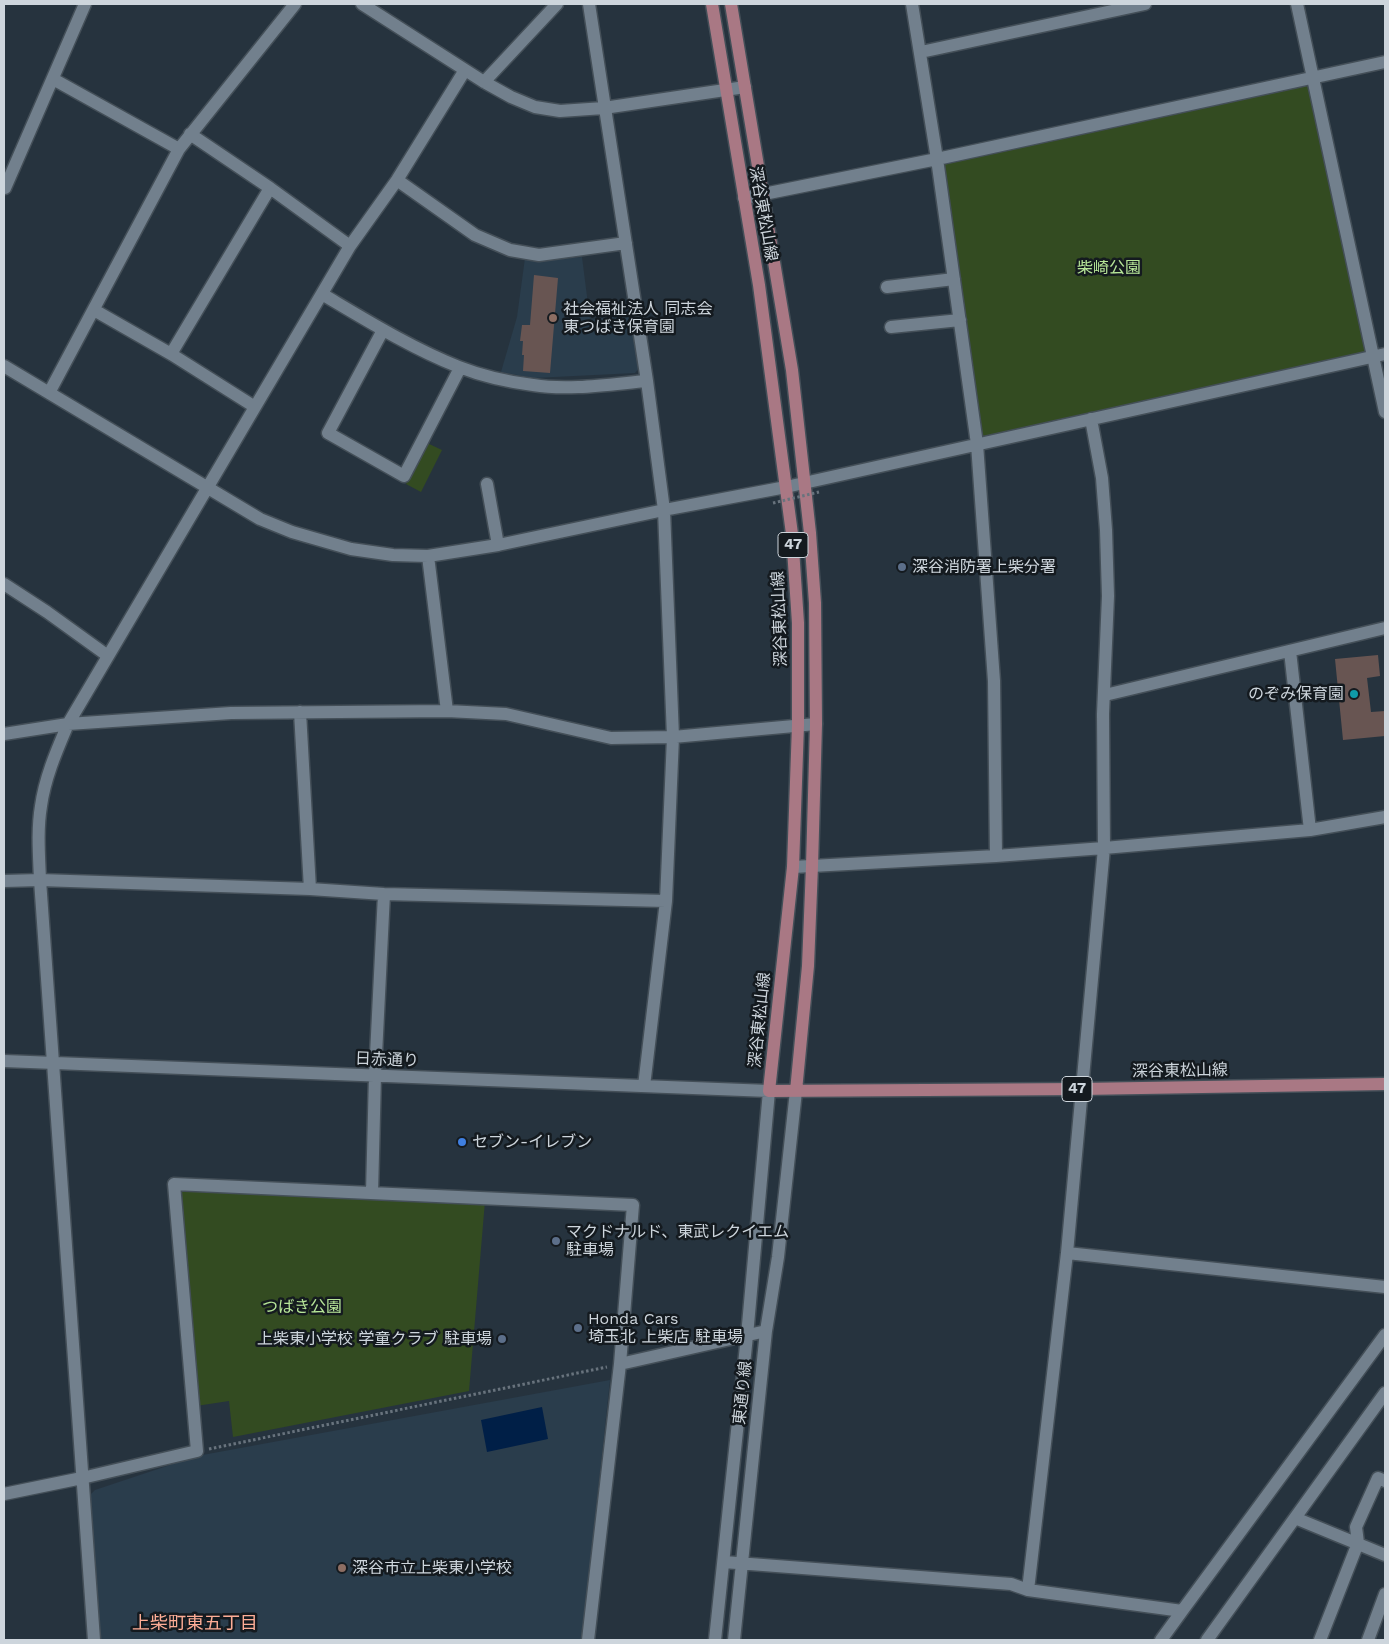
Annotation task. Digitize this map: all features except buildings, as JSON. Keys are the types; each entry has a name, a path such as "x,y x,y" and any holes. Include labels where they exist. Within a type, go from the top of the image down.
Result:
{"main road":[{"name":"深谷東松山線","path":"712,4 759,285 792,534 797,613 798,725 793,867 769,1091 1081,1090 1385,1084"},
{"name":"深谷東松山線","path":"731,4 792,370 810,533 815,603 816,724 812,866 808,966 796,1091"}],"street":[{"path":"4,189 85,4"},
{"path":"48,393 179,149 295,4"},
{"path":"362,4 484,82 511,97 535,107 560,111 604,108 745,87"},
{"path":"484,82 557,4"},
{"path":"589,4 647,381 664,510 673,737 666,901 644,1086"},
{"path":"912,4 937,159 977,444 994,681 996,856"},
{"path":"920,52 1145,4"},
{"path":"1297,4 1379,356 1385,412"},
{"path":"744,198 937,159 1385,62"},
{"path":"94,1640 40,880 38,838 40,806 49,771 68,724 350,246 397,180 465,70"},
{"path":"53,79 179,149"},
{"path":"190,134 270,188 350,246"},
{"path":"397,180 475,235 510,250 539,255 626,243"},
{"path":"170,354 270,188"},
{"path":"887,287 954,279"},
{"path":"322,294 382,330 460,368 493,377 535,386 589,387 647,381"},
{"path":"94,310 170,354 255,407"},
{"path":"891,327 960,320"},
{"path":"382,330 328,433 404,476 460,368"},
{"path":"4,366 260,518 292,532 351,549 384,554 428,556 498,545 664,510 786,487 1379,356"},
{"path":"1028,1590 1067,1253 1104,848 1104,714 1108,596 1106,530 1102,478 1091,419"},
{"path":"487,484 498,545"},
{"path":"428,556 447,710"},
{"path":"4,584 108,656"},
{"path":"1105,695 1385,628"},
{"path":"1290,651 1310,830"},
{"path":"4,734 68,724 231,713 447,710 506,714 611,738 673,737 816,724"},
{"path":"300,712 310,889"},
{"path":"793,867 1104,848 1310,830 1385,817"},
{"path":"4,880 310,889 384,894 666,901"},
{"path":"372,1193 375,1076 384,894"},
{"name":"日赤通り","path":"4,1061 769,1091"},
{"name":"東通り線","path":"715,1640 747,1336 769,1091"},
{"name":"東通り線","path":"734,1640 766,1331 778,1257 796,1091"},
{"path":"4,1494 197,1451 174,1184 633,1205 620,1364 588,1640"},
{"path":"1067,1253 1385,1287"},
{"path":"620,1364 766,1331"},
{"path":"1161,1640 1385,1335"},
{"path":"1207,1640 1384,1399"},
{"path":"1320,1640 1358,1544 1356,1527 1378,1478 1385,1481"},
{"path":"1295,1518 1385,1555"},
{"path":"724,1562 1011,1584 1028,1590 1182,1611"},
{"path":"1368,1640 1385,1594"}],"path":[{"path":"773,503 819,492"},
{"path":"197,1451 620,1364"}],"shaded area":[{"name":"社会福祉法人 同志会 東つばき保育園","path":"582,257 590,320 630,313 639,368 635,373 534,378 501,372 517,317 525,258 549,260"},
{"name":"深谷市立上柴東小学校","path":"610,1380 582,1640 100,1640 90,1495 95,1490 197,1456"}],"green space":[{"name":"柴崎公園","path":"1313,78 1373,357 977,444 937,159"},
{"path":"427,443 442,450 421,492 406,484"},
{"name":"つばき公園","path":"178,1188 485,1201 469,1391 233,1437 229,1401 196,1406"}],"water":[{"path":"542,1407 548,1439 487,1452 481,1420"}],"place":[{"name":"社会福祉法人 同志会 東つばき保育園","path":"553,318"},
{"name":"深谷消防署上柴分署","path":"902,567"},
{"name":"のぞみ保育園","path":"1354,694"},
{"name":"セブン-イレブン","path":"462,1142"},
{"name":"マクドナルド、東武レクイエム 駐車場","path":"556,1241"},
{"name":"Honda Cars 埼玉北 上柴店 駐車場","path":"578,1328"},
{"name":"上柴東小学校 学童クラブ 駐車場","path":"502,1339"},
{"name":"深谷市立上柴東小学校","path":"342,1568"}],"district":[{"name":"上柴町東五丁目","path":"195,1624"}]}
